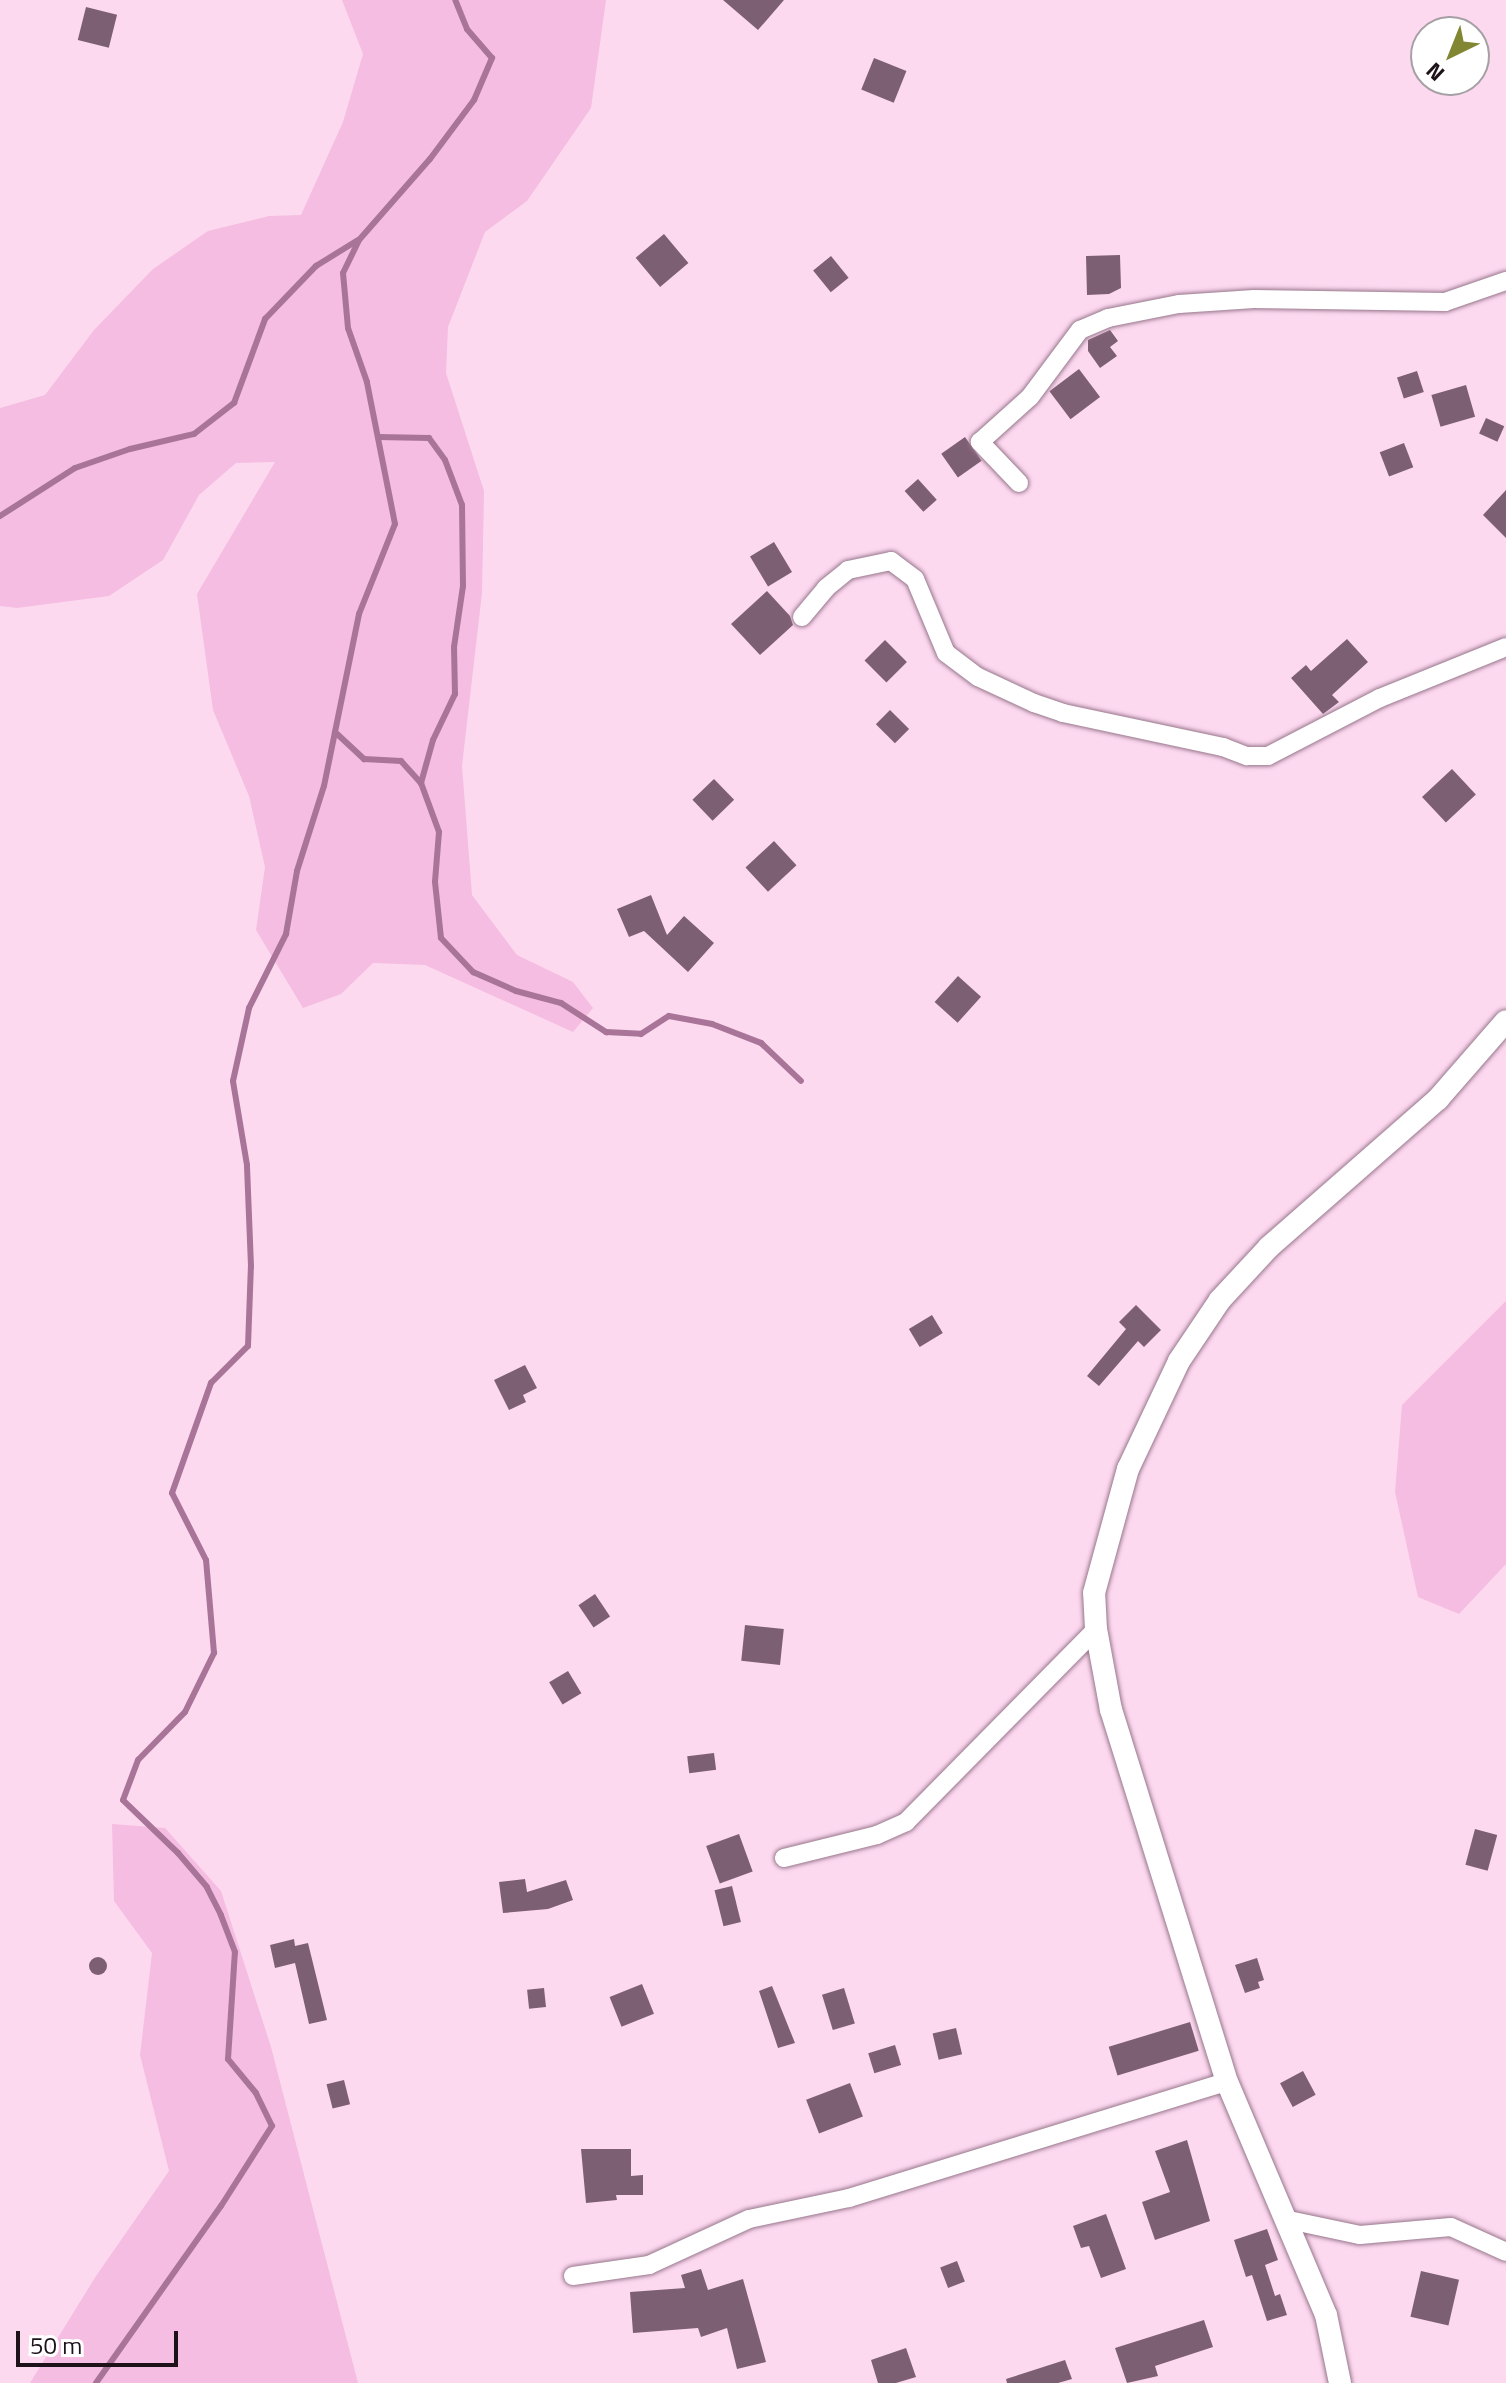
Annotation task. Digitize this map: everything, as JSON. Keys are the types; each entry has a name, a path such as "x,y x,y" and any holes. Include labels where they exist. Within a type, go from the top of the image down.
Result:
{"street":[{"path":"1019,483 980,442 1030,397 1080,330 1108,318 1179,304 1254,299 1338,303 1445,302 1506,281"},
{"path":"802,617 826,588 848,570 891,561 915,579 946,653 978,677 1063,713 1223,747 1247,756 1268,756 1380,698 1506,647"},
{"path":"1340,2383 1326,2315 1227,2082 1111,1710 1096,1629 1094,1593 1099,1562 1128,1469 1179,1361 1201,1326 1220,1300 1269,1247 1438,1099 1506,1021"},
{"path":"784,1858 877,1835 906,1822 1096,1629"},
{"path":"573,2276 649,2265 749,2219 849,2198 1227,2082"},
{"path":"1284,2219 1360,2235 1451,2227 1506,2252"}],"shaded area":[{"path":"342,0 606,0 591,108 527,201 485,232 448,327 446,373 484,491 482,593 462,766 472,895 517,955 573,982 593,1008 573,1032 425,965 373,963 341,994 303,1008 256,930 265,867 249,796 213,710 197,594 275,462 236,463 199,495 163,560 109,596 17,608 0,606 0,408 45,395 94,330 153,269 208,231 269,216 301,215 343,122 363,54"},
{"path":"1506,1301 1506,1564 1459,1614 1418,1597 1395,1492 1402,1405"},
{"path":"112,1824 165,1828 221,1891 271,2047 358,2383 30,2383 96,2276 169,2171 140,2055 152,1953 114,1901"}],"building":[{"path":"723,0 784,0 758,30"},
{"path":"86,7 117,15 109,48 78,40"},
{"path":"874,58 906,71 894,103 861,90"},
{"path":"664,234 688,263 660,287 636,258"},
{"path":"1120,255 1121,288 1109,294 1087,295 1086,256"},
{"path":"831,256 849,278 831,292 813,270"},
{"path":"1110,330 1118,341 1110,347 1117,356 1100,368 1088,351 1088,340"},
{"path":"1079,369 1100,397 1071,419 1049,391"},
{"path":"1417,371 1424,392 1404,398 1397,377"},
{"path":"1466,385 1475,417 1440,427 1431,395"},
{"path":"1486,418 1504,426 1497,442 1479,434"},
{"path":"965,437 982,461 958,477 941,454"},
{"path":"1404,443 1413,467 1389,477 1380,452"},
{"path":"918,479 937,500 923,512 905,491"},
{"path":"1506,490 1506,538 1483,515"},
{"path":"774,542 792,572 768,586 750,556"},
{"path":"767,591 790,616 793,625 760,655 731,624"},
{"path":"1347,639 1368,662 1332,695 1339,702 1323,714 1291,678 1306,665 1311,671"},
{"path":"885,640 907,662 886,682 864,661"},
{"path":"890,710 909,729 895,743 876,724"},
{"path":"1452,769 1476,795 1446,823 1422,797"},
{"path":"714,779 734,800 713,821 692,800"},
{"path":"774,841 797,865 768,892 745,868"},
{"path":"651,895 667,935 684,916 714,943 688,972 644,931 629,937 617,909"},
{"path":"958,976 981,997 958,1023 935,1002"},
{"path":"1136,1305 1161,1330 1144,1347 1138,1341 1099,1386 1087,1376 1126,1329 1119,1322"},
{"path":"932,1315 943,1333 920,1347 909,1329"},
{"path":"525,1365 537,1388 523,1395 526,1402 509,1410 494,1380"},
{"path":"595,1594 610,1616 594,1628 578,1605"},
{"path":"745,1625 784,1629 780,1665 741,1661"},
{"path":"568,1671 581,1693 563,1705 549,1682"},
{"path":"714,1753 716,1770 689,1773 687,1756"},
{"path":"1475,1829 1497,1835 1488,1871 1465,1865"},
{"path":"739,1834 753,1872 720,1884 706,1846"},
{"path":"525,1879 527,1892 566,1880 573,1900 548,1909 503,1913 499,1882"},
{"path":"732,1886 741,1922 723,1926 715,1890"},
{"path":"294,1939 295,1946 308,1943 327,2020 309,2024 295,1963 275,1968 270,1945"},
{"path":"98,1957 107,1966 98,1975 89,1966"},
{"path":"1257,1958 1264,1980 1258,1982 1260,1988 1245,1993 1235,1965"},
{"path":"642,1984 654,2014 622,2027 610,1997"},
{"path":"772,1986 795,2043 778,2048 759,1991"},
{"path":"544,1988 546,2007 529,2009 527,1990"},
{"path":"844,1988 855,2023 833,2030 822,1995"},
{"path":"1190,2022 1199,2051 1117,2076 1109,2047"},
{"path":"956,2028 962,2054 939,2060 933,2033"},
{"path":"895,2045 901,2065 874,2073 868,2053"},
{"path":"1303,2071 1316,2095 1293,2107 1280,2083"},
{"path":"344,2080 350,2104 333,2109 327,2084"},
{"path":"850,2083 863,2117 819,2133 806,2100"},
{"path":"1187,2140 1210,2221 1155,2240 1142,2202 1170,2192 1155,2151"},
{"path":"581,2149 631,2149 631,2176 643,2175 643,2195 616,2195 617,2200 586,2203"},
{"path":"1106,2214 1126,2269 1101,2278 1089,2246 1081,2248 1073,2226"},
{"path":"1267,2229 1278,2260 1265,2265 1275,2296 1280,2294 1287,2315 1267,2321 1252,2275 1246,2277 1234,2240"},
{"path":"957,2261 965,2282 948,2288 940,2267"},
{"path":"701,2269 708,2290 743,2279 766,2362 737,2369 727,2328 701,2337 698,2328 633,2333 630,2292 685,2288 681,2275"},
{"path":"1421,2271 1459,2280 1448,2326 1410,2317"},
{"path":"1204,2320 1213,2347 1155,2366 1158,2376 1127,2383 1115,2348"},
{"path":"906,2348 916,2377 896,2383 878,2383 871,2360"},
{"path":"1065,2360 1072,2379 1058,2383 1007,2383 1006,2379"}],"waterway":[{"path":"96,2383 221,2206 272,2126 256,2093 228,2059 235,1952 221,1915 207,1887 178,1853 123,1800 138,1760 185,1712 214,1653 206,1560 172,1493 211,1383 248,1346 251,1266 247,1165 233,1081 249,1008 286,934 297,871 324,786 359,614 395,524 367,382 348,328 343,273 359,240 430,159 474,100 492,58 467,29 455,0"},
{"path":"0,516 75,468 130,449 194,434 234,403 265,319 316,266 358,240"},
{"path":"378,437 429,438 445,460 462,505 463,586 454,647 455,694 433,740 421,783"},
{"path":"335,732 364,759 401,761 421,783 439,832 435,882 441,938 473,972 516,991 561,1003 606,1032 641,1034 669,1016 712,1024 761,1043 801,1081"}]}
